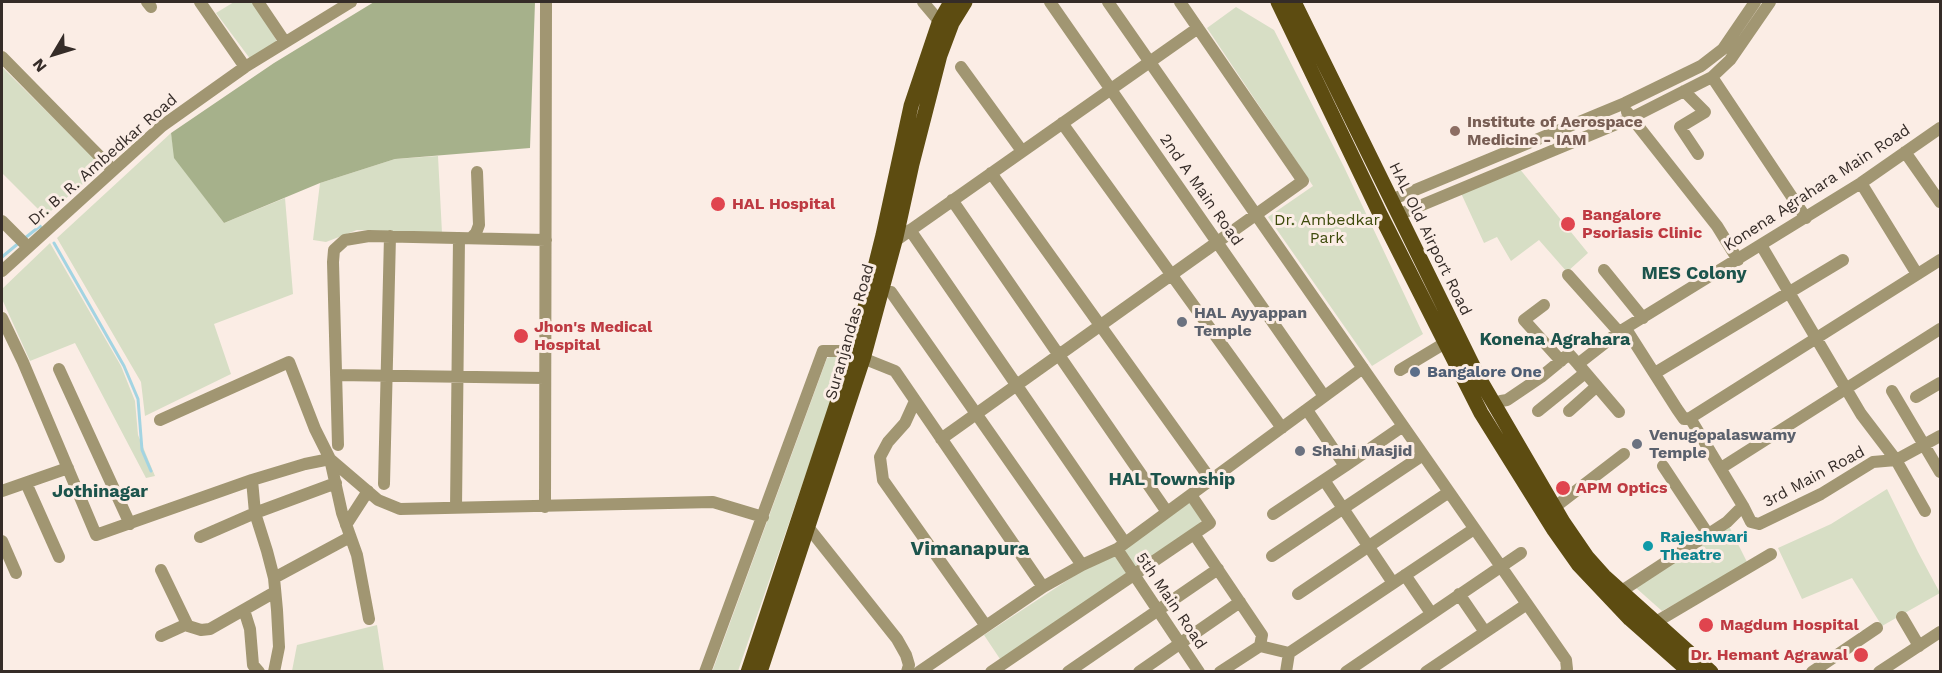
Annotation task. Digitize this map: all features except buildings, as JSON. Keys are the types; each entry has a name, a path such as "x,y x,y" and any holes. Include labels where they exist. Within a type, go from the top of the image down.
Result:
{"main road":[{"name":"Suranjandas Road","path":"760,672 808,527 858,357 889,238 911,106 944,27 951,2"},
{"name":"Suranjandas Road","path":"944,27 965,2"},
{"name":"HAL Old Airport Road","path":"1284,3 1391,200 1479,378 1555,507 1582,560 1711,672"},
{"name":"HAL Old Airport Road","path":"1284,3 1380,214 1481,413 1554,530 1582,560 1630,619 1690,672"},
{"name":"Suranjandas Road","path":"748,672 858,357"}],"street":[{"path":"200,2 244,67"},
{"path":"258,2 285,42"},
{"name":"Dr. B. R. Ambedkar Road","path":"2,272 112,169 162,126 244,67 351,2"},
{"path":"545,507 546,2"},
{"path":"922,2 944,27"},
{"name":"2nd A Main Road","path":"1050,2 1324,396"},
{"path":"1108,2 1566,660 1566,672"},
{"path":"941,439 1303,181 1180,2"},
{"path":"1391,200 1622,105 1701,66 1723,50 1755,2"},
{"path":"1398,215 1631,118 1712,77 1730,60 1770,2"},
{"path":"889,238 909,230 1198,28"},
{"path":"2,57 112,169"},
{"path":"961,67 1022,151"},
{"path":"1712,77 1806,218"},
{"path":"1684,91 1705,112 1680,127 1698,154"},
{"path":"1622,105 1717,226 1737,260"},
{"path":"1062,123 1282,428"},
{"name":"Konena Agrahara Main Road","path":"1538,411 1622,330 1806,218 1941,128"},
{"path":"1905,152 1941,202"},
{"path":"472,237 478,225 477,172"},
{"path":"991,173 1211,480"},
{"path":"1861,183 1917,274"},
{"path":"952,200 1167,513"},
{"path":"2,221 28,247"},
{"name":"5th Main Road","path":"909,230 1017,385 1121,546 1134,575 1199,672"},
{"path":"338,446 334,250 345,240 369,236 546,240"},
{"path":"384,484 390,236"},
{"path":"456,508 459,238"},
{"path":"1761,245 1791,292 1861,414 1896,460 1925,511"},
{"path":"1655,373 1844,260"},
{"path":"1568,275 1622,330 1655,373 1684,419 1690,418 1941,260"},
{"path":"1604,270 1643,318"},
{"path":"891,292 1082,564"},
{"path":"1544,305 1524,320 1561,361"},
{"path":"2,318 96,535 252,480 330,459"},
{"path":"1721,468 1941,329"},
{"path":"1400,370 1445,343"},
{"path":"705,672 823,351 845,351 895,371 1043,587"},
{"path":"1495,405 1507,400 1569,354 1619,412"},
{"path":"160,420 289,362 315,429 330,459 342,513 357,555 369,619"},
{"path":"919,672 1043,587 1082,564 1121,546 1363,368"},
{"path":"59,369 130,524"},
{"path":"336,375 545,378"},
{"path":"1916,397 1941,383"},
{"path":"1569,411 1597,386"},
{"path":"1892,391 1941,472"},
{"path":"915,401 905,423 888,442 880,457 883,480 986,626"},
{"path":"1307,410 1345,466"},
{"path":"1620,592 1726,522 1743,506 1690,418"},
{"path":"1273,514 1403,426"},
{"name":"3rd Main Road","path":"1743,506 1751,522 1759,524 1768,521 1821,494 1873,462 1896,460 1941,436"},
{"path":"1555,507 1624,454"},
{"path":"1272,556 1423,455"},
{"path":"330,459 378,500 400,509 713,502 763,517"},
{"path":"1663,466 1708,534"},
{"path":"2,491 68,468"},
{"path":"252,480 255,513 274,579 279,647 274,672"},
{"path":"1324,480 1394,583"},
{"path":"26,483 59,557"},
{"path":"200,537 255,513 336,483"},
{"path":"274,579 348,531 368,491"},
{"path":"1298,594 1449,492"},
{"path":"992,672 1210,523 1191,495"},
{"path":"1726,522 1751,522"},
{"path":"808,527 897,639 909,665 907,672"},
{"path":"1286,672 1289,654 1474,529"},
{"path":"1194,534 1262,635 1260,646 1220,672"},
{"path":"2,541 16,573"},
{"path":"1346,672 1521,553"},
{"path":"1656,622 1771,554"},
{"path":"1068,672 1218,569"},
{"path":"161,570 188,626"},
{"path":"1405,575 1431,613"},
{"path":"161,636 185,625 205,630 275,592"},
{"path":"1459,594 1485,632"},
{"path":"1139,672 1240,602"},
{"path":"1426,672 1527,604"},
{"path":"244,610 250,629 253,665 259,672"},
{"path":"1902,616 1920,646"},
{"path":"1812,672 1877,628"},
{"path":"1879,672 1941,632"},
{"path":"1260,646 1289,654"}],"green space":[{"path":"234,2 254,2 278,43 251,60 216,13"},
{"path":"374,2 535,2 530,148 395,159 320,183 224,223 174,158 171,133 274,63"},
{"name":"Dr. Ambedkar Park","path":"1236,7 1274,30 1344,167 1423,334 1372,366 1268,217 1313,186 1207,28"},
{"path":"2,67 103,167 45,216 2,173"},
{"path":"171,133 175,158 224,223 285,198 293,294 214,324 231,374 145,416 141,382 57,238"},
{"path":"438,156 442,233 357,230 326,242 313,240 320,183 395,159"},
{"path":"1519,168 1588,253 1567,272 1539,240 1511,261 1497,237 1484,243 1460,191"},
{"path":"50,243 121,366 135,401 138,435 155,476 146,478 75,343 30,361 2,299 2,289"},
{"path":"837,355 843,366 738,671 712,672 827,358"},
{"path":"1887,489 1940,593 1882,626 1852,578 1802,599 1778,548 1831,524"},
{"path":"1191,500 1202,519 1195,532 1137,570 1124,550"},
{"path":"1729,526 1748,564 1662,611 1635,587"},
{"path":"1115,556 1128,575 1000,659 984,635 1083,570"},
{"path":"377,625 384,671 292,671 297,645"}],"waterway":[{"path":"25,238 40,226 42,230"},
{"path":"2,257 20,242"},
{"path":"54,243 124,366 138,399 142,450 151,471"}],"place":[{"name":"Institute of Aerospace Medicine - IAM","path":"1455,131"},
{"name":"HAL Hospital","path":"718,204"},
{"name":"Bangalore Psoriasis Clinic","path":"1568,224"},
{"name":"HAL Ayyappan Temple","path":"1182,322"},
{"name":"Jhon's Medical Hospital","path":"521,336"},
{"name":"Bangalore One","path":"1415,372"},
{"name":"Venugopalaswamy Temple","path":"1637,444"},
{"name":"Shahi Masjid","path":"1300,451"},
{"name":"APM Optics","path":"1563,488"},
{"name":"Rajeshwari Theatre","path":"1648,546"},
{"name":"Magdum Hospital","path":"1706,625"},
{"name":"Dr. Hemant Agrawal","path":"1861,655"}],"district":[{"name":"MES Colony","path":"1694,274"},
{"name":"Konena Agrahara","path":"1555,340"},
{"name":"HAL Township","path":"1172,480"},
{"name":"Jothinagar","path":"100,492"},
{"name":"Vimanapura","path":"970,549"}]}
